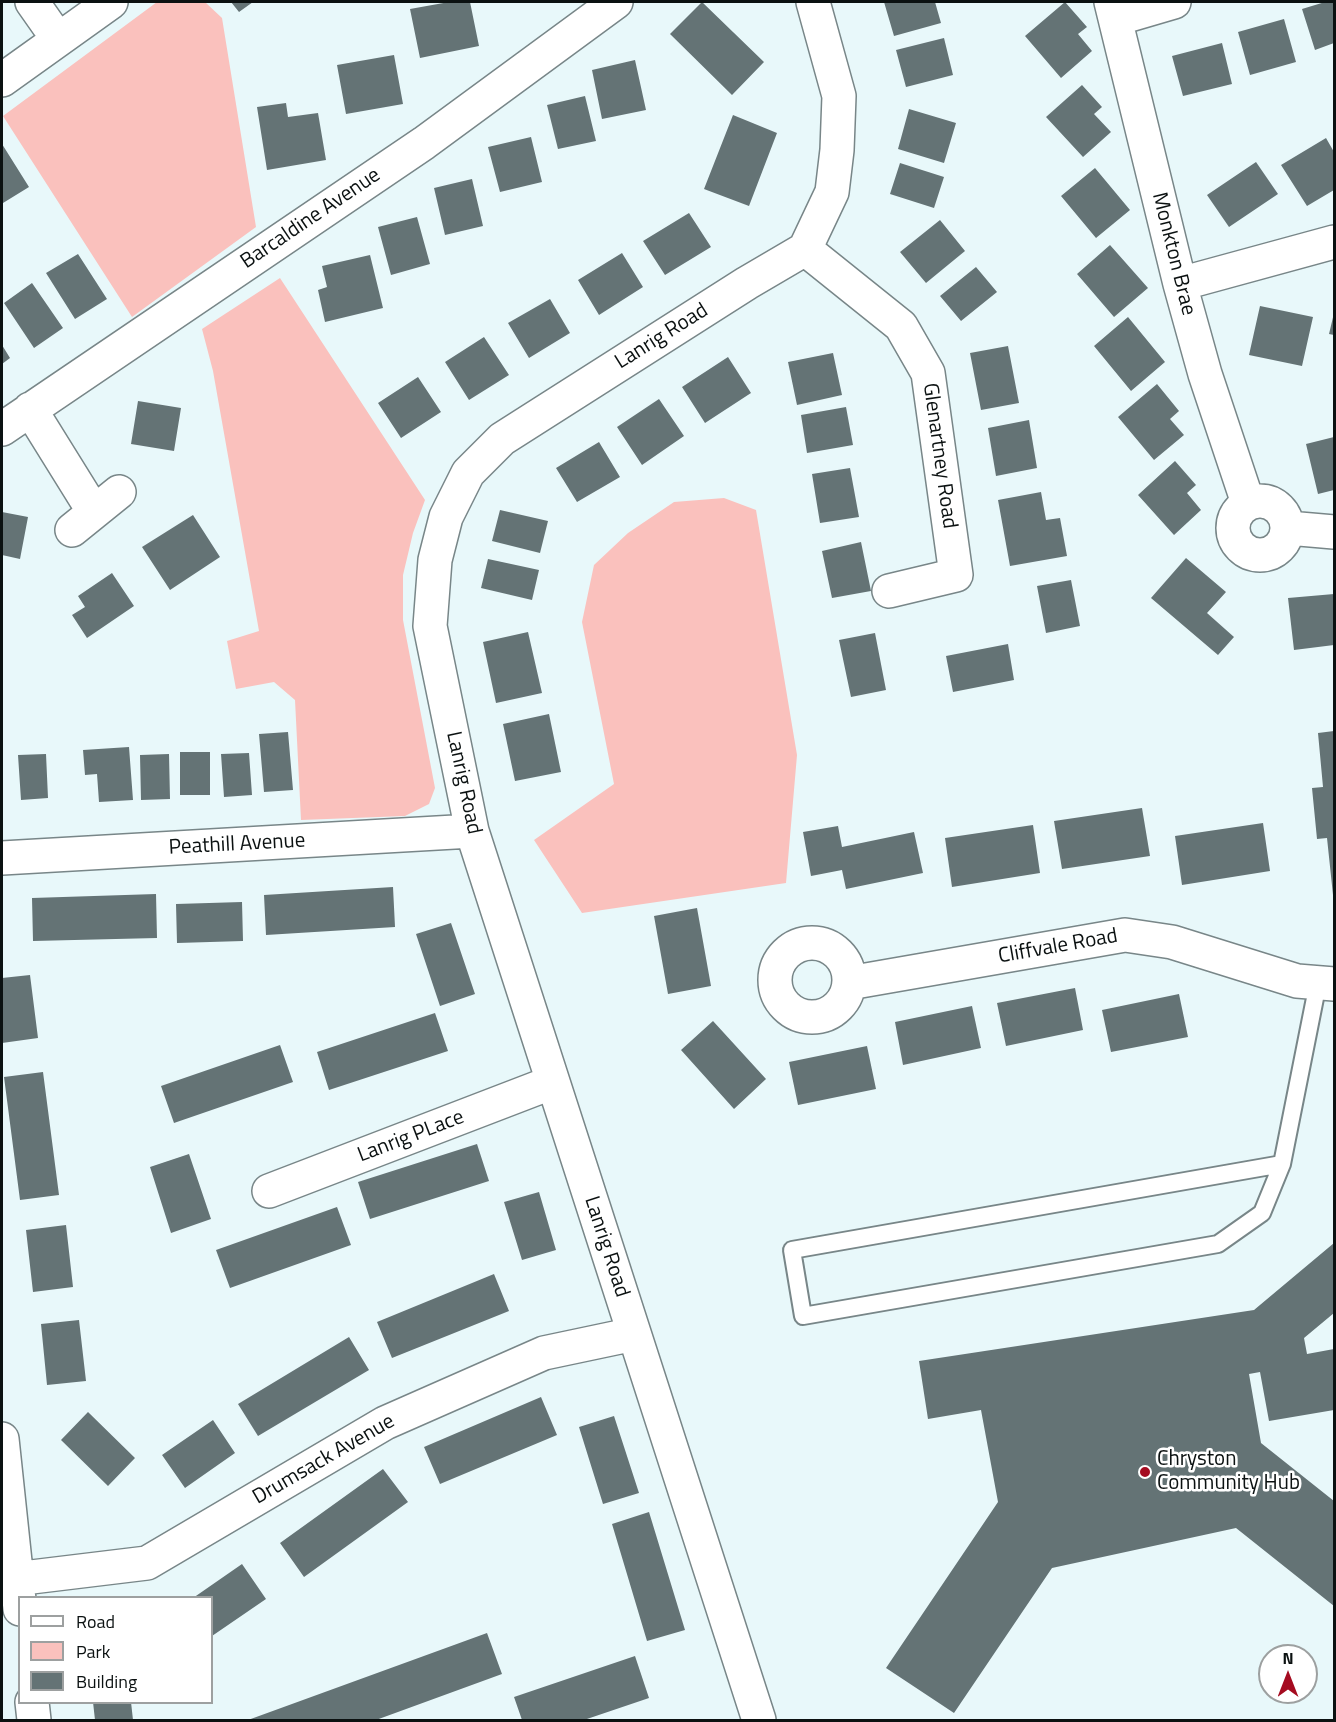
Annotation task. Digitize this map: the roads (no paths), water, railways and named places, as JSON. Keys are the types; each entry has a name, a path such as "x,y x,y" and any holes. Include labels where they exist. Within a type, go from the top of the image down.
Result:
{"street":[{"path":"32,2 58,39"},
{"path":"2,80 111,2"},
{"name":"Barcaldine Avenue","path":"2,429 424,143 616,2"},
{"path":"805,249 832,192 837,150 839,96 813,2"},
{"path":"1113,10 1174,2"},
{"name":"Monkton Brae","path":"1113,10 1204,374 1248,504"},
{"path":"1180,284 1335,242"},
{"name":"Glenartney Road","path":"805,249 901,326 928,373 956,575 889,591"},
{"name":"Lanrig Road","path":"754,1719 634,1334 472,831 430,626 435,560 446,517 468,473 502,439 747,283 805,249"},
{"path":"30,409 83,521 119,492"},
{"path":"1264,501 1274,504 1286,517 1288,528 1286,537 1279,548 1266,555 1250,553 1242,548 1234,532 1236,515 1248,504 1264,501"},
{"path":"1288,528 1335,532"},
{"name":"Peathill Avenue","path":"2,858 472,831"},
{"name":"Cliffvale Road","path":"849,983 1125,935 1172,942 1297,981 1326,983"},
{"name":"Lanrig PLace","path":"269,1191 553,1082"},
{"name":"Drumsack Avenue","path":"17,1594 147,1563 385,1423 544,1353 634,1334"},
{"path":"2,1439 17,1594"},
{"path":"32,1704 34,1720"}],"lane":[{"path":"1282,1164 792,1250 803,1316 1218,1244 1262,1213 1282,1164 1326,983"}],"place":[{"name":"Chryston Community Hub","path":"1145,1472"}]}
